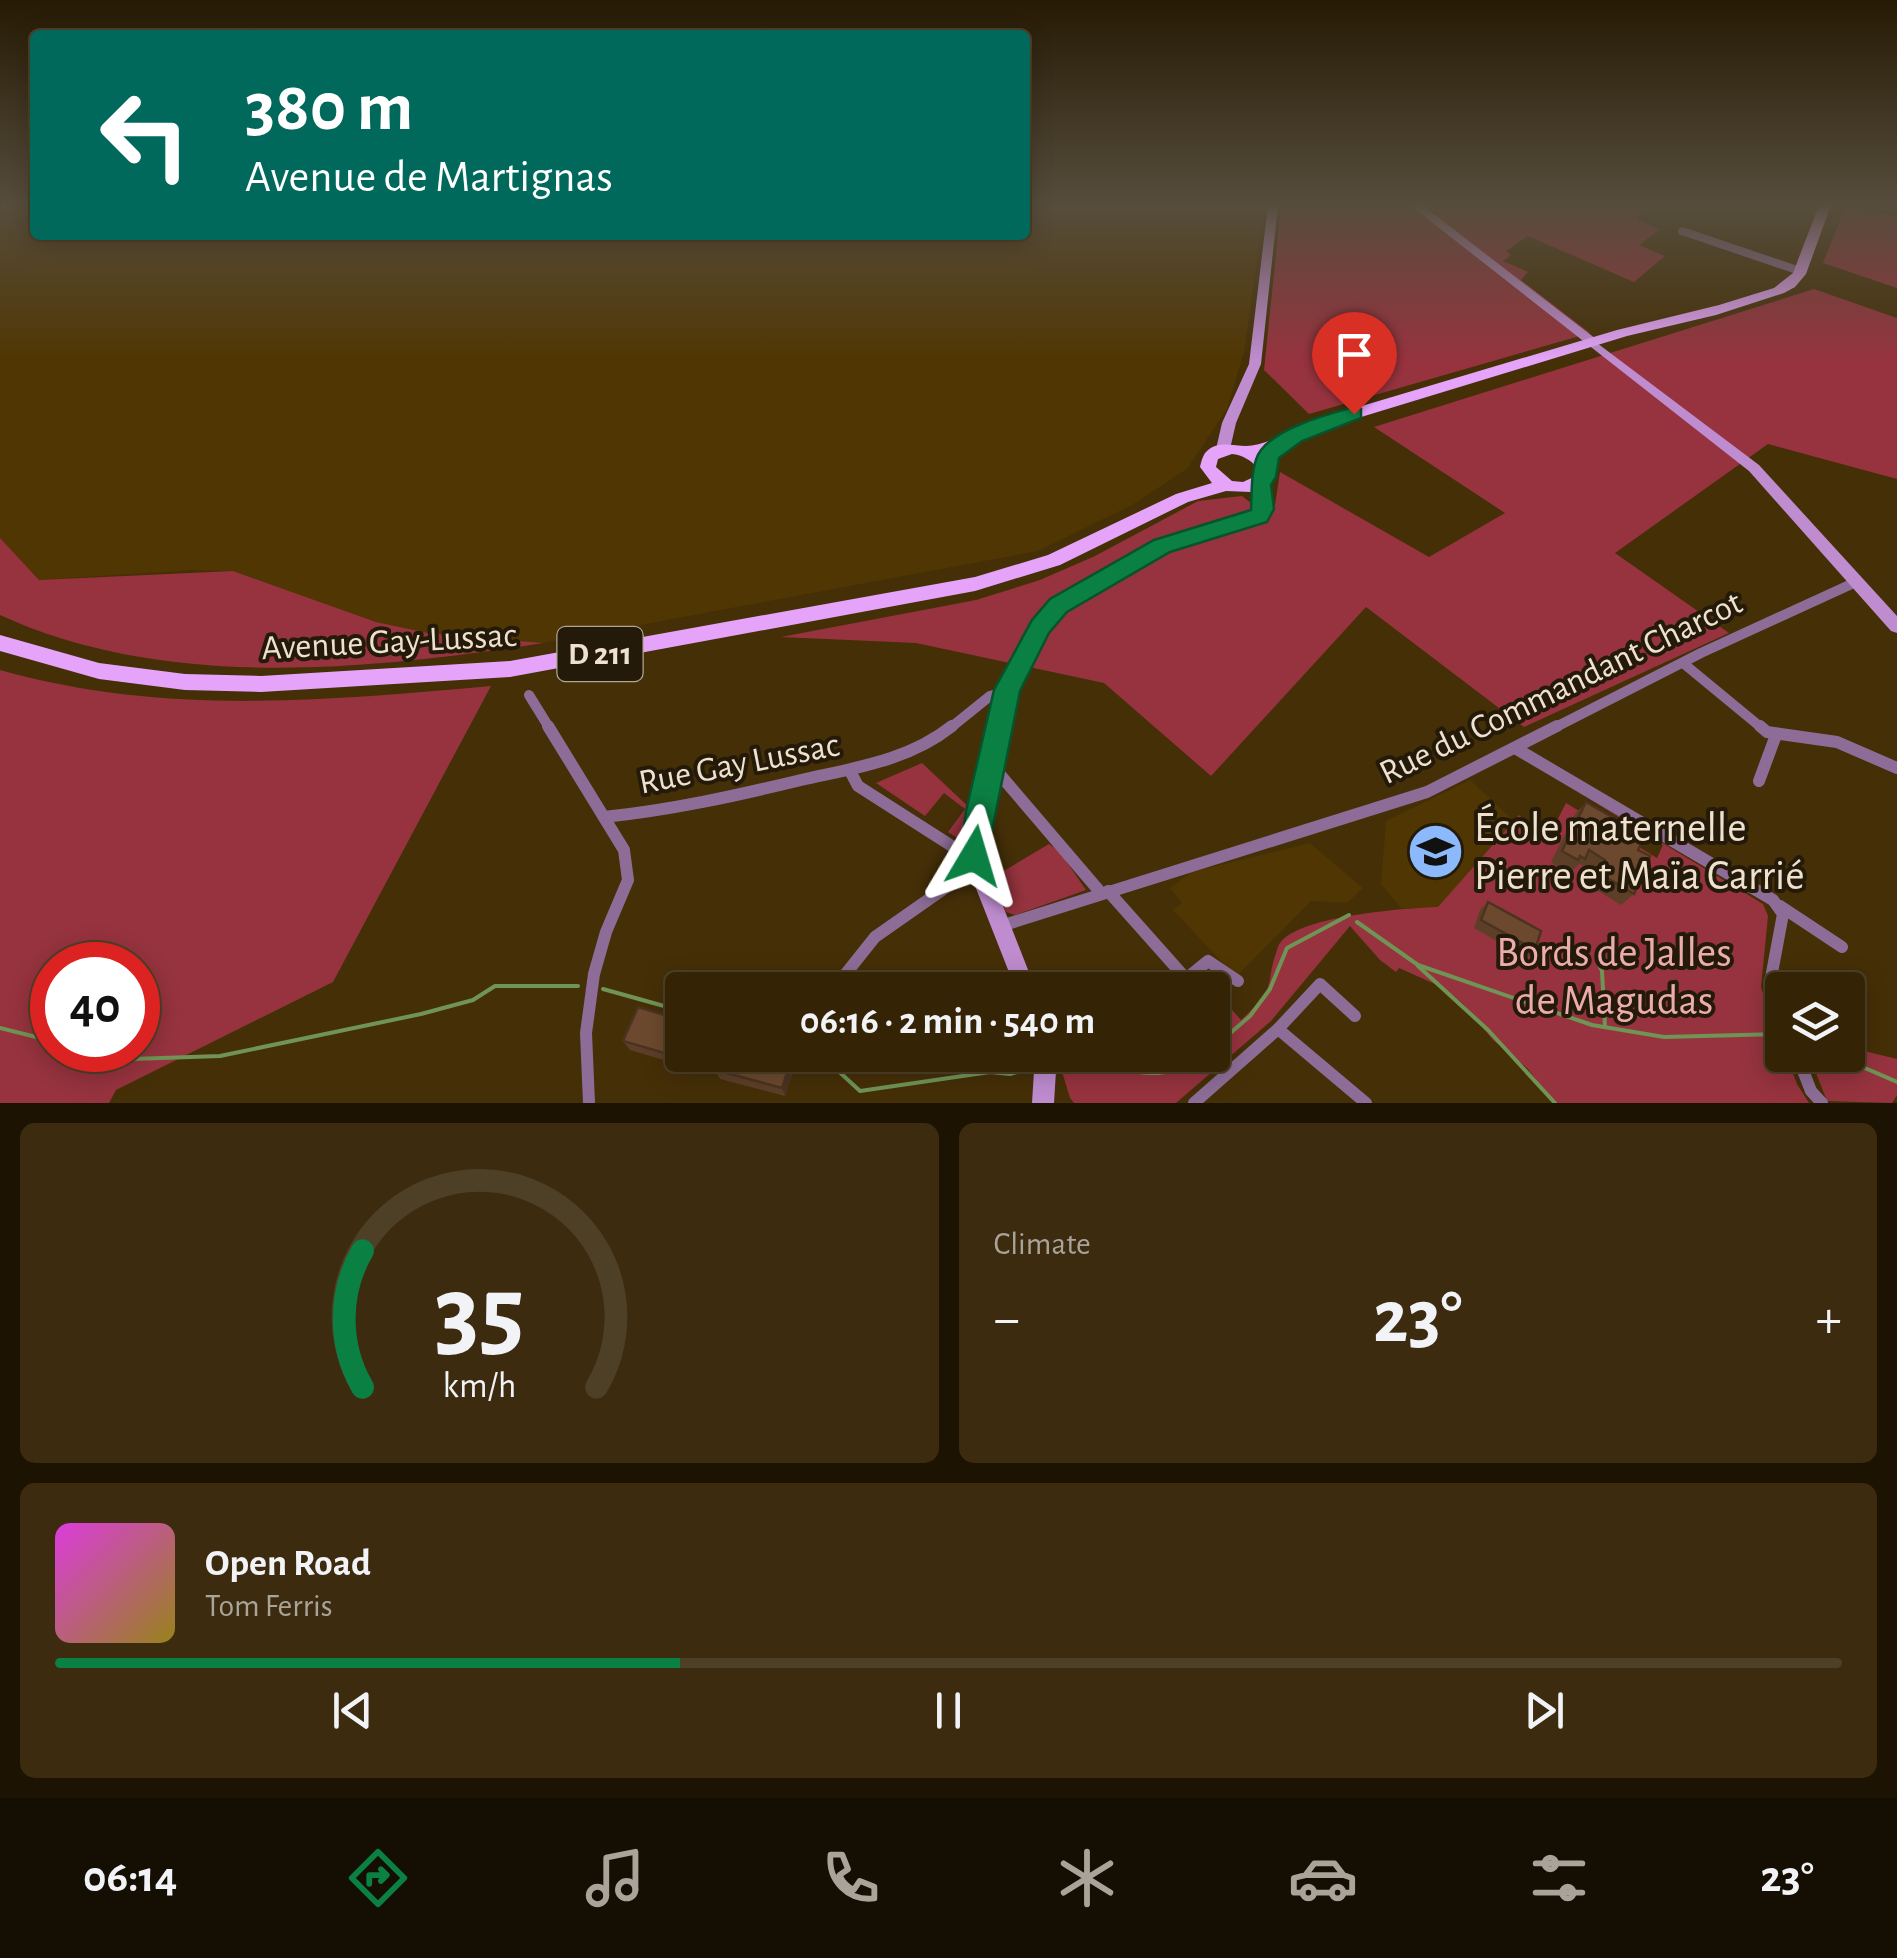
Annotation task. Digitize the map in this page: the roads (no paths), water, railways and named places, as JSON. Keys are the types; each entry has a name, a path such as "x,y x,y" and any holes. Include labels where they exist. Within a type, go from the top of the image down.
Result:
{"main road":[{"path":"1260,484 1266,477 1268,454 1294,436 1330,421 1793,286 1803,274 1805,256"},
{"path":"1232,445 1294,436"},
{"path":"1232,445 1265,464"},
{"name":"Avenue Gay-Lussac","path":"0,643 98,672 185,682 261,684 510,670 976,584 1054,560 1182,498 1200,484 1210,456 1232,445"},
{"path":"1208,469 1234,487"},
{"name":"Avenue Gay-Lussac","path":"1182,498 1260,484"}],"street":[{"path":"1232,445 1255,364 1267,256"},
{"path":"1482,256 1754,468 1897,627"},
{"path":"1775,256 1802,264"},
{"path":"846,972 874,938 958,882 974,844 1007,690 1040,627 1058,606 1162,546 1252,520 1263,509 1260,484"},
{"path":"1234,487 1263,504"},
{"name":"Rue du Commandant Charcot","path":"1001,926 1396,802 1856,582"},
{"path":"1683,663 1758,727 1776,735 1837,742 1897,768"},
{"name":"Rue Gay Lussac","path":"529,695 604,817 678,809 850,771 921,746 990,696 1007,690"},
{"path":"1759,781 1776,735"},
{"path":"1515,748 1842,947"},
{"path":"990,762 1179,972"},
{"path":"850,771 858,786 970,856 1019,972"},
{"path":"590,1103 586,1033 594,974 606,932 628,880 624,850 604,817"},
{"path":"1772,972 1782,914 1778,905"},
{"path":"1200,972 1208,961 1224,972"},
{"path":"1230,976 1238,982"},
{"path":"1194,1103 1278,1029 1320,984 1355,1016"},
{"path":"1278,1029 1366,1103"},
{"path":"1044,1102 1045,1072"},
{"path":"1804,1072 1811,1091 1822,1103"}],"waterway":[{"path":"1230,1033 1250,1016 1270,989 1287,948 1349,915"},
{"path":"1357,922 1418,965 1592,1025 1664,1037 1765,1034"},
{"path":"1597,960 1602,971 1605,1027"},
{"path":"1418,966 1488,1030 1555,1103"},
{"path":"160,1058 220,1056 421,1014 473,1000 495,986 578,986"},
{"path":"603,989 665,1006"},
{"path":"0,1028 30,1036"},
{"path":"1865,1068 1897,1082"},
{"path":"839,1072 860,1091 990,1072"},
{"path":"990,1072 1017,1072"},
{"path":"1142,1072 1168,1072"}],"place":[{"name":"École maternelle Pierre et Maïa Carrié","path":"1435,852"}],"park label":[{"name":"Bords de Jalles de Magudas","path":"1614,977"}]}
